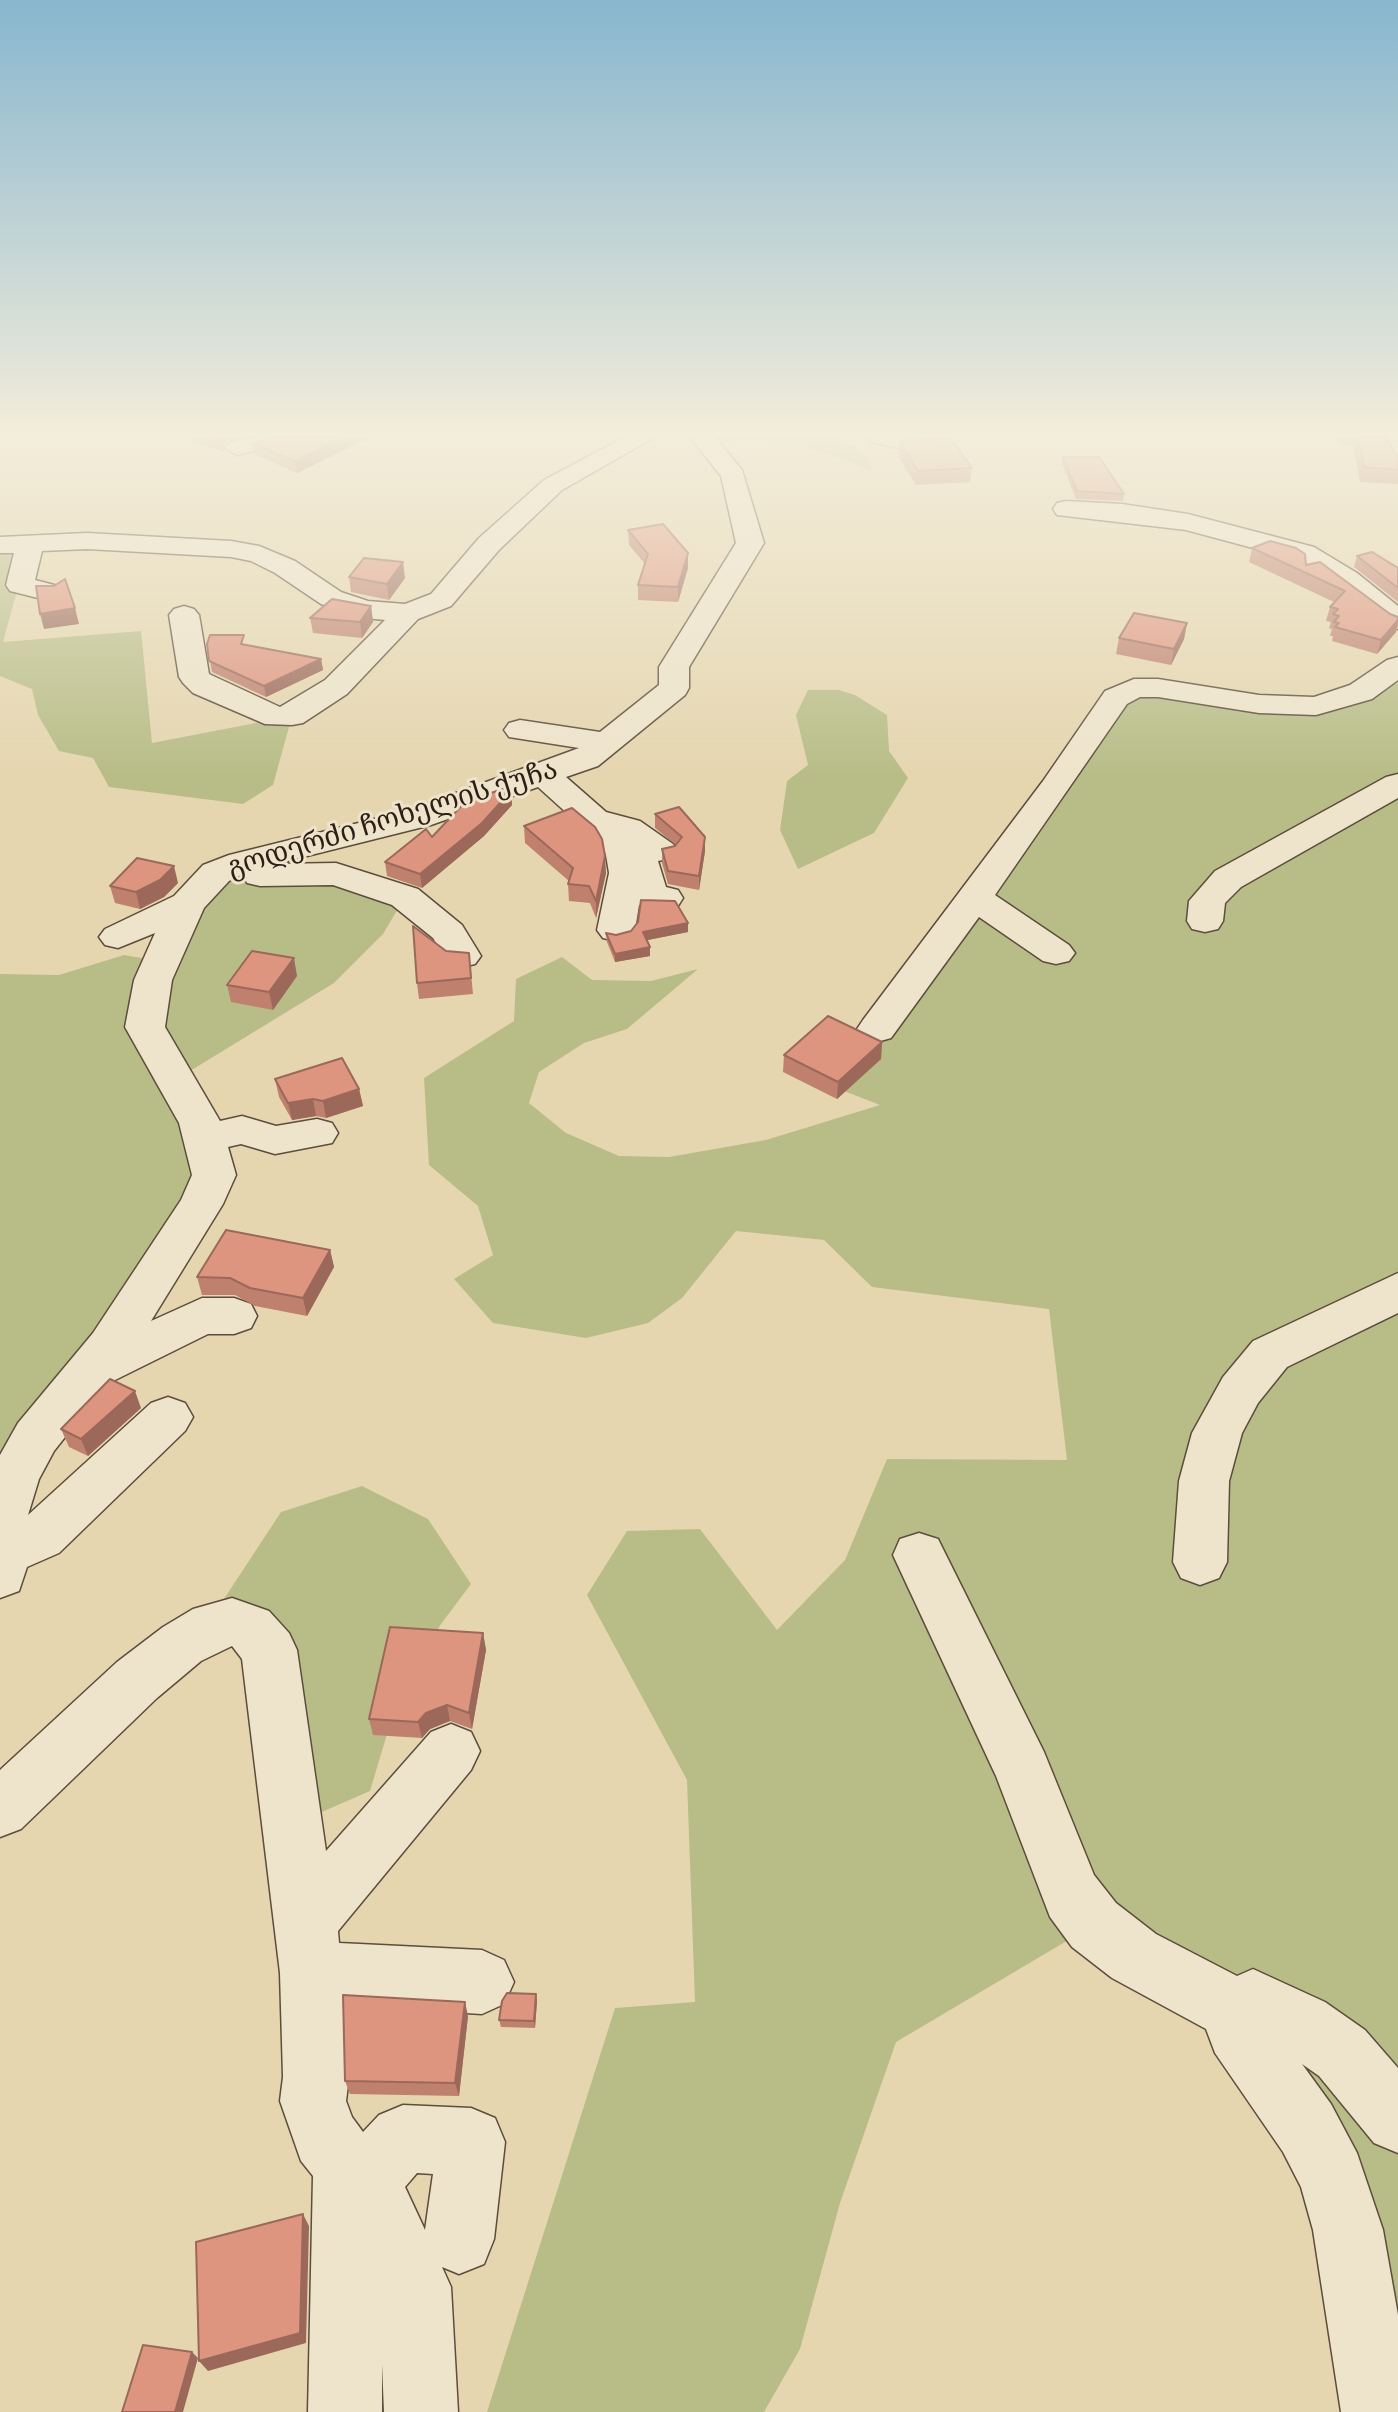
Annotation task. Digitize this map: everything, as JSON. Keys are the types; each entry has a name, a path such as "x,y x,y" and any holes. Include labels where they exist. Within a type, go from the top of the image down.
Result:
{"street":[{"path":"29,550 20,585 48,592"},
{"path":"148,550 175,575"},
{"path":"207,550 259,554 285,567 331,598 365,609 408,613"},
{"path":"303,581 304,550"},
{"path":"441,600 484,550"},
{"name":"გოდერძი ჩოხელის ქუჩა","path":"118,937 197,893 241,862 355,820 419,818 586,759 674,688 674,667 746,550"},
{"path":"1291,550 1304,553 1347,579 1398,620"},
{"path":"184,615 194,677 204,686 276,717 292,716 336,687 408,613 503,570"},
{"path":"877,1029 1116,698 1134,688 1158,688 1259,704 1316,706 1361,692 1394,677"},
{"path":"520,730 608,743"},
{"path":"545,776 644,866 649,883 647,896 665,898"},
{"path":"1205,921 1207,901 1228,879 1398,784"},
{"path":"605,830 628,828 661,851"},
{"path":"605,830 627,873 616,930"},
{"path":"0,1575 2,1516 14,1477 36,1437 91,1371 201,1204 214,1175 205,1138 145,1027 153,980 197,893 297,873 386,864"},
{"path":"297,873 336,874 405,897 429,913 449,933 462,956"},
{"path":"974,897 1056,953"},
{"path":"205,1138 242,1130 275,1140 317,1133"},
{"path":"1200,1562 1204,1481 1217,1433 1240,1390 1270,1354 1398,1290"},
{"path":"91,1371 202,1316 234,1316"},
{"path":"1,1555 40,1537 168,1417"},
{"path":"919,1555 1023,1771 1072,1896 1094,1925 1134,1956 1238,2011"},
{"path":"0,1809 137,1680 182,1644 212,1626 232,1622 250,1628 269,1650 309,1948 316,2077 313,2101 325,2137 378,2206 415,2287 421,2412"},
{"path":"309,1948 451,1751"},
{"path":"309,1948 482,1982"},
{"path":"1238,2011 1253,2001 1302,2025 1342,2053 1398,2119"},
{"path":"1238,2011 1238,2030 1307,2128 1333,2177 1348,2230 1378,2412"},
{"path":"353,2177 403,2139 471,2142 459,2239"},
{"path":"345,2412 353,2177"}],"green space":[{"path":"0,550 28,550 3,642 141,631 152,743 292,716 273,785 243,804 109,787 93,758 59,751 38,715 32,689 0,676"},
{"path":"1398,683 1398,2412 1239,2011 1087,1929 896,2042 840,2203 800,2349 764,2412 487,2412 615,2008 695,2002 687,1780 587,1595 627,1531 700,1529 777,1630 845,1560 887,1459 1067,1460 1049,1309 872,1287 824,1240 736,1231 682,1298 648,1323 586,1338 493,1323 454,1279 493,1255 478,1206 429,1165 424,1078 514,1021 516,979 562,957 592,980 651,981 698,969 627,1029 584,1043 539,1072 529,1103 566,1133 619,1156 669,1157 766,1140 880,1105 785,1068 877,1029 1134,688 1259,704 1361,692"},
{"path":"808,690 839,690 855,695 887,715 889,751 908,778 874,833 798,869 780,830 787,781 808,765 796,715"},
{"path":"264,874 336,874 405,897 383,934 334,983 172,1082 203,1178 0,1536 0,974 59,975 124,955 159,961 206,882"},
{"path":"362,1486 428,1519 471,1584 441,1624 399,1694 370,1791 292,1825 275,1684 220,1605 281,1512"}],"building":[{"path":"644,550 685,550 688,553 678,587 638,585 648,554"},
{"path":"1255,550 1298,550 1305,554 1306,565 1320,562 1398,617 1381,640 1335,627 1339,623 1334,622 1339,616 1333,614 1338,609 1330,607 1345,591"},
{"path":"1372,552 1398,568 1398,588 1357,556"},
{"path":"364,558 403,562 387,584 349,577"},
{"path":"65,579 75,608 40,614 36,586 54,586"},
{"path":"332,599 371,606 360,622 310,618"},
{"path":"1134,613 1187,623 1174,649 1119,638"},
{"path":"210,635 244,635 241,644 321,659 264,686 209,661 207,644"},
{"path":"502,789 511,791 482,823 420,874 385,862 426,829 432,837 464,803"},
{"path":"679,807 705,837 699,876 668,871 662,849 675,846 682,837 655,814"},
{"path":"572,808 595,827 602,839 605,856 596,901 589,886 568,884 573,868 524,826"},
{"path":"137,858 174,866 160,880 136,892 110,886"},
{"path":"641,900 675,901 688,923 643,932 650,947 615,954 606,933 616,935 631,931 638,922"},
{"path":"413,926 446,951 469,953 471,978 417,983"},
{"path":"252,951 294,958 269,992 227,985"},
{"path":"828,1016 882,1042 838,1082 784,1055"},
{"path":"342,1058 359,1089 323,1101 313,1099 288,1103 275,1079"},
{"path":"226,1230 330,1250 303,1298 250,1288 230,1278 197,1277"},
{"path":"110,1379 135,1391 81,1439 61,1429"},
{"path":"390,1627 483,1633 469,1713 447,1705 426,1713 418,1722 369,1719"},
{"path":"507,1993 536,1994 534,2021 499,2020 502,2001"},
{"path":"343,1995 465,2002 455,2083 345,2081"},
{"path":"303,2214 300,2333 199,2361 196,2242"},
{"path":"143,2345 192,2352 175,2412 122,2412"}]}
